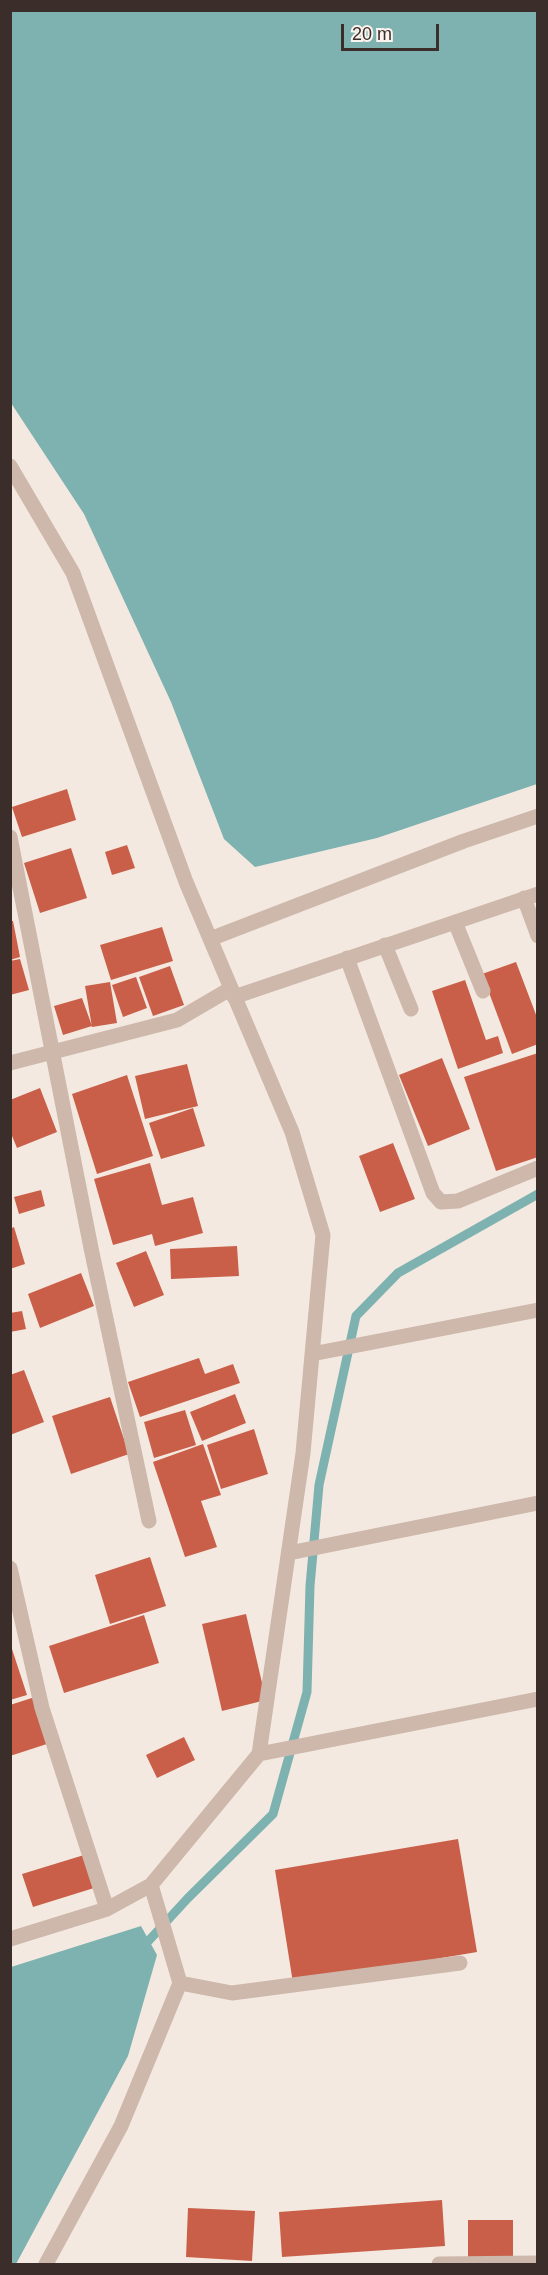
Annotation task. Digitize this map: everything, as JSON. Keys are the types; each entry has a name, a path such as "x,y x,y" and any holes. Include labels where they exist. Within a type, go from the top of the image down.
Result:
{"street":[{"path":"10,466 73,573 186,882 292,1132 323,1235 293,1552 259,1754 151,1885 107,1909 10,1939"},
{"path":"210,939 464,841 537,816"},
{"path":"10,837 91,1248 149,1521"},
{"path":"10,1063 177,1020 232,993 347,958 531,896 537,936"},
{"path":"455,922 483,991"},
{"path":"385,945 411,1009"},
{"path":"347,958 433,1193 441,1202 458,1201 537,1168"},
{"path":"312,1354 537,1310"},
{"path":"293,1552 537,1503"},
{"path":"10,1568 42,1708 107,1909"},
{"path":"259,1754 537,1699"},
{"path":"46,2265 121,2126 180,1983 151,1885"},
{"path":"180,1983 232,1993 460,1963"},
{"path":"439,2265 537,2263"}],"water":[{"path":"10,11 537,11 537,784 377,838 255,867 224,839 171,702 84,514 11,403"},
{"path":"141,1926 157,1955 128,2056 16,2264 11,2264 11,1967"}],"building":[{"path":"67,789 76,820 22,837 12,807"},
{"path":"127,845 135,868 112,875 105,852"},
{"path":"71,848 87,898 40,913 24,863"},
{"path":"10,921 13,921 20,957 10,960"},
{"path":"162,927 173,961 111,980 100,945"},
{"path":"20,959 29,990 10,995 10,961"},
{"path":"516,962 538,1020 538,1044 512,1054 482,974"},
{"path":"170,966 184,1005 153,1016 139,977"},
{"path":"136,977 147,1008 123,1017 112,985"},
{"path":"465,980 486,1040 498,1036 503,1053 458,1069 432,991"},
{"path":"110,982 117,1023 92,1027 85,986"},
{"path":"82,998 92,1026 63,1035 54,1006"},
{"path":"538,1053 538,1157 496,1171 464,1077"},
{"path":"442,1058 470,1129 428,1146 399,1075"},
{"path":"187,1064 198,1106 145,1119 135,1076"},
{"path":"127,1075 153,1156 97,1174 72,1094"},
{"path":"40,1088 57,1132 17,1148 10,1131 10,1100"},
{"path":"193,1108 205,1146 161,1159 149,1123"},
{"path":"393,1143 415,1199 380,1212 359,1156"},
{"path":"150,1163 162,1205 193,1197 203,1233 155,1246 152,1234 113,1245 94,1179"},
{"path":"41,1190 45,1206 19,1214 14,1197"},
{"path":"14,1227 25,1264 10,1269 10,1229"},
{"path":"237,1246 239,1276 171,1279 170,1249"},
{"path":"146,1251 164,1295 134,1307 116,1263"},
{"path":"81,1273 94,1306 40,1328 28,1294"},
{"path":"22,1311 26,1329 10,1332 10,1313"},
{"path":"199,1358 205,1374 233,1364 240,1383 140,1417 128,1382"},
{"path":"24,1370 44,1422 10,1435 10,1375"},
{"path":"235,1394 246,1423 202,1441 190,1412"},
{"path":"110,1397 129,1454 71,1474 52,1416"},
{"path":"185,1410 196,1445 154,1458 144,1422"},
{"path":"254,1429 268,1474 221,1489 207,1445"},
{"path":"203,1444 221,1495 201,1501 217,1547 185,1557 153,1462"},
{"path":"150,1557 166,1606 110,1624 95,1575"},
{"path":"246,1614 266,1700 222,1711 202,1624"},
{"path":"144,1615 159,1663 64,1693 49,1646"},
{"path":"12,1649 27,1695 10,1700 10,1650"},
{"path":"38,1696 53,1742 10,1756 10,1705"},
{"path":"184,1737 195,1760 157,1778 146,1755"},
{"path":"458,1839 477,1952 293,1983 275,1870"},
{"path":"84,1855 94,1888 33,1907 22,1874"},
{"path":"442,2200 445,2246 282,2257 279,2212"},
{"path":"188,2208 255,2211 252,2261 186,2257"},
{"path":"468,2220 513,2220 513,2257 468,2257"}],"waterway":[{"path":"142,1948 188,1898 273,1814 307,1692 310,1586 319,1485 356,1316 398,1273 538,1194"}]}
